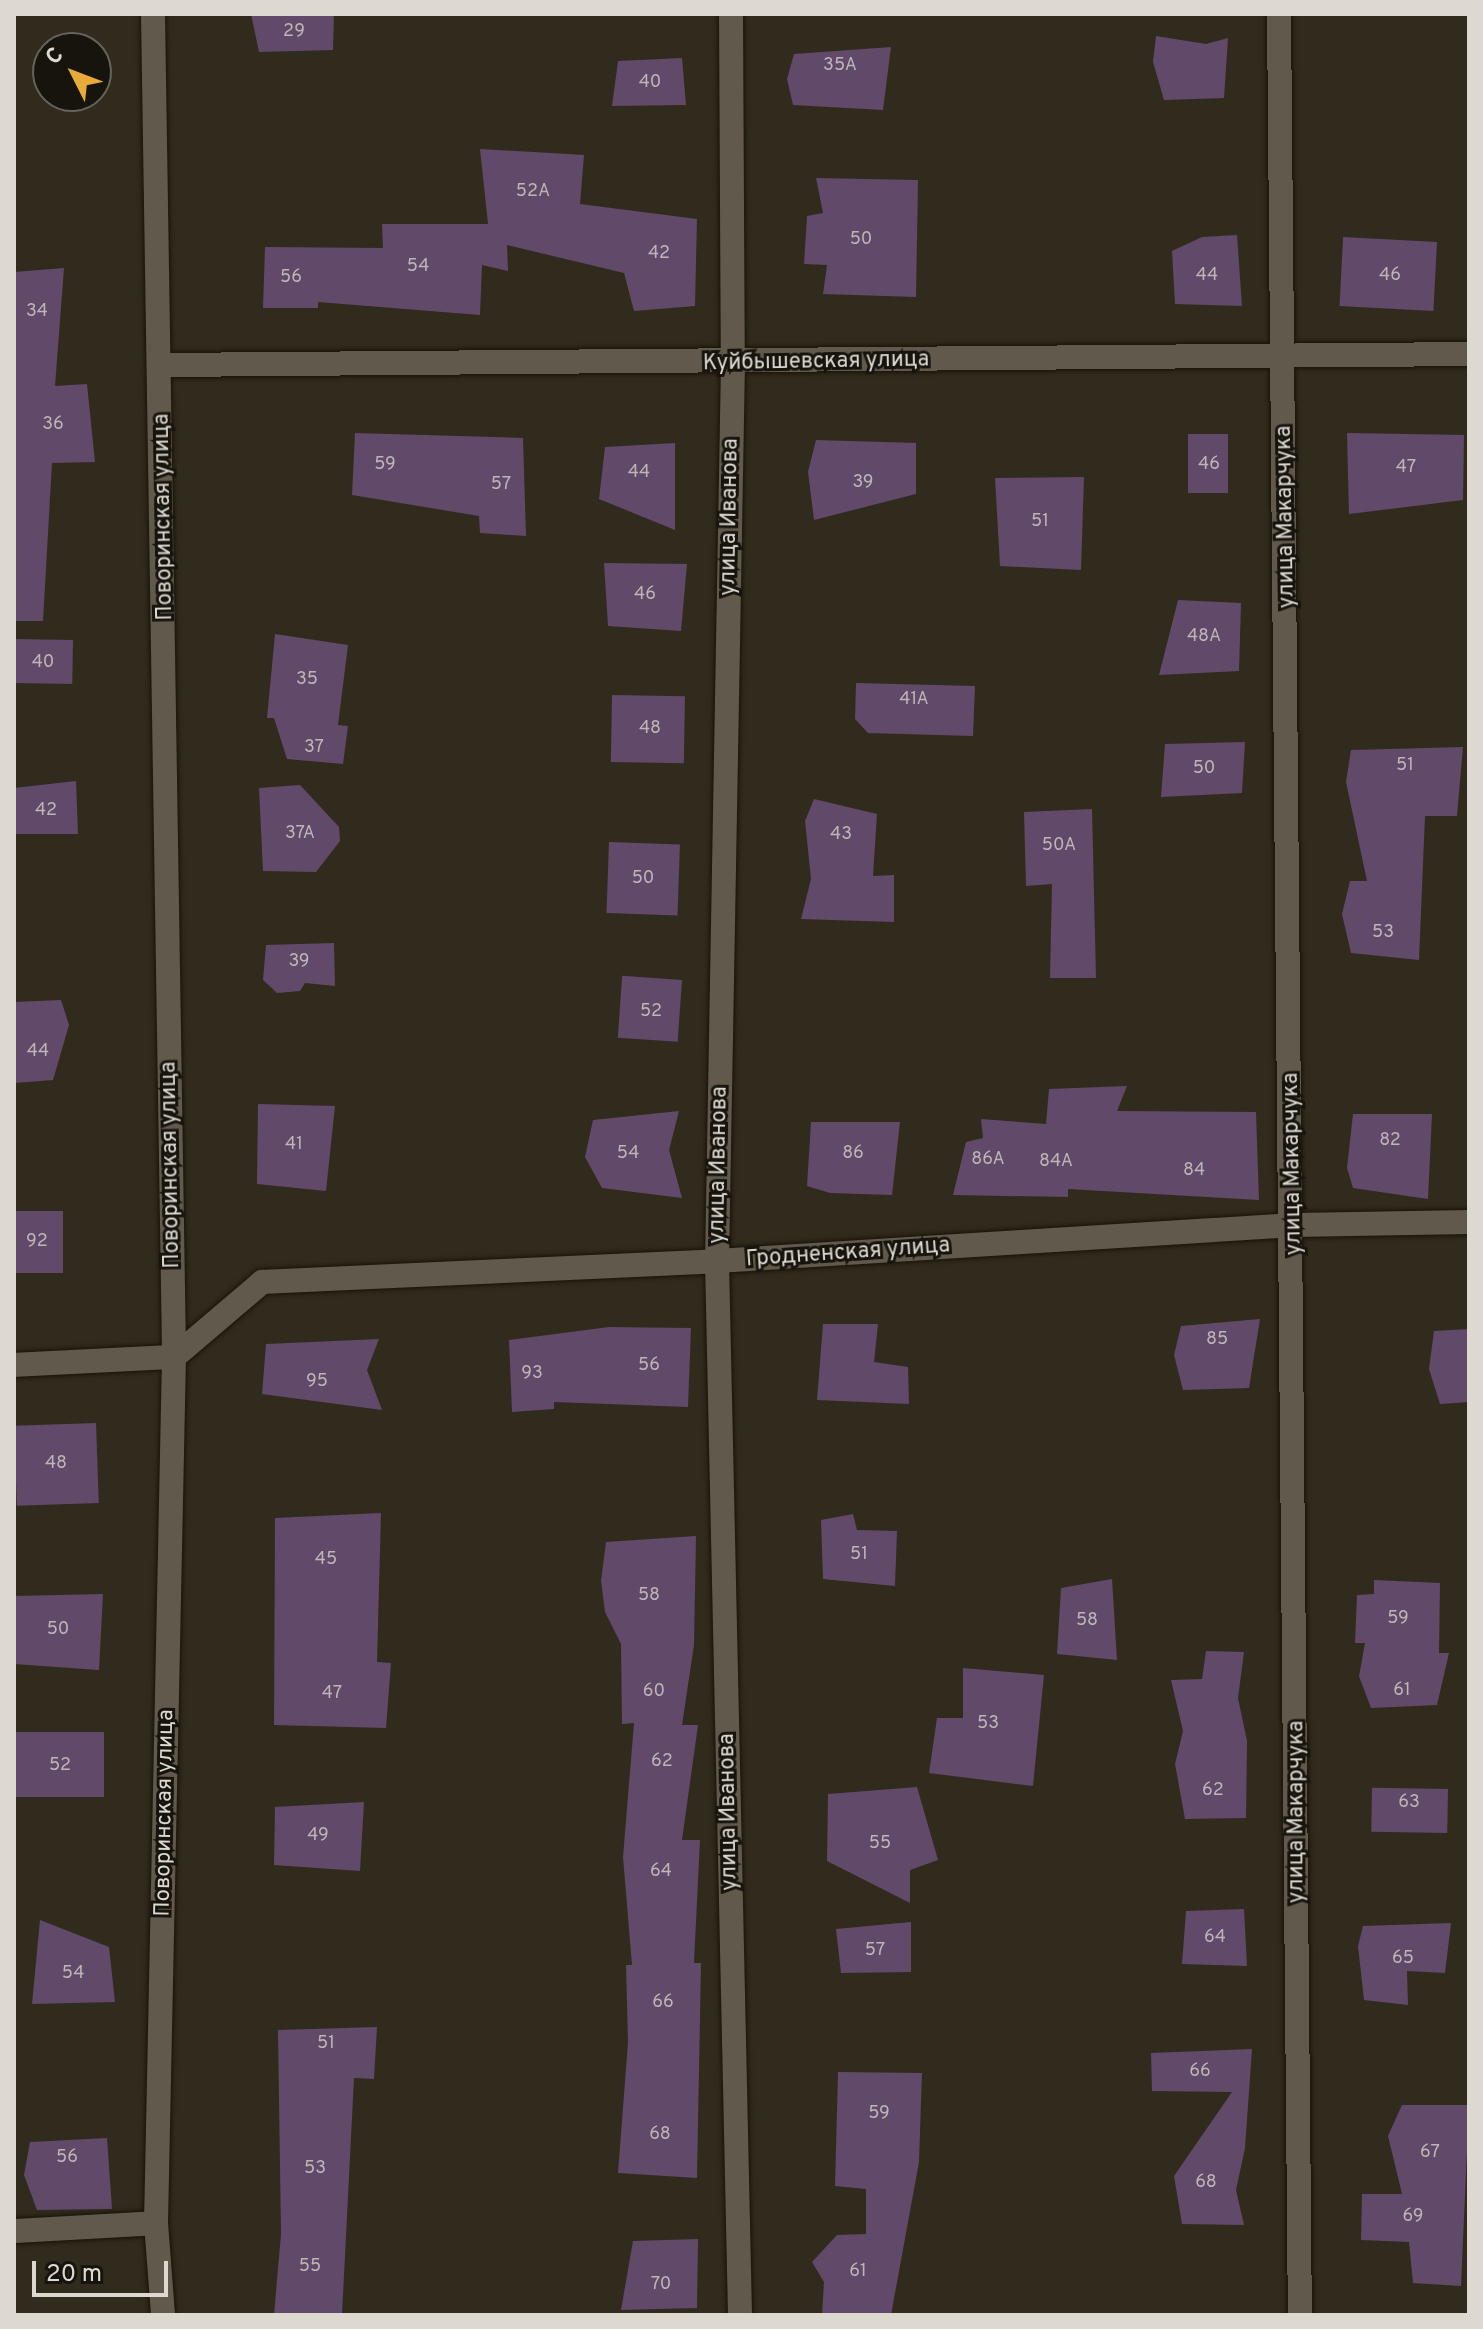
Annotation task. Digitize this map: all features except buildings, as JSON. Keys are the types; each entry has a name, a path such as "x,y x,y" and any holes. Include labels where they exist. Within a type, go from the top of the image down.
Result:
{"street":[{"name":"Поворинская улица","path":"153,14 162,365 174,1357 156,2223 163,2315"},
{"name":"улица Иванова","path":"731,14 733,363 717,1261 740,2315"},
{"name":"улица Макарчука","path":"1279,14 1294,1225 1300,2315"},
{"name":"Куйбышевская улица","path":"162,365 733,363 1469,354"},
{"name":"Гродненская улица","path":"174,1357 262,1282 717,1261 1294,1225 1469,1222"},
{"path":"14,1365 174,1357"},
{"path":"14,2231 156,2223"}]}
